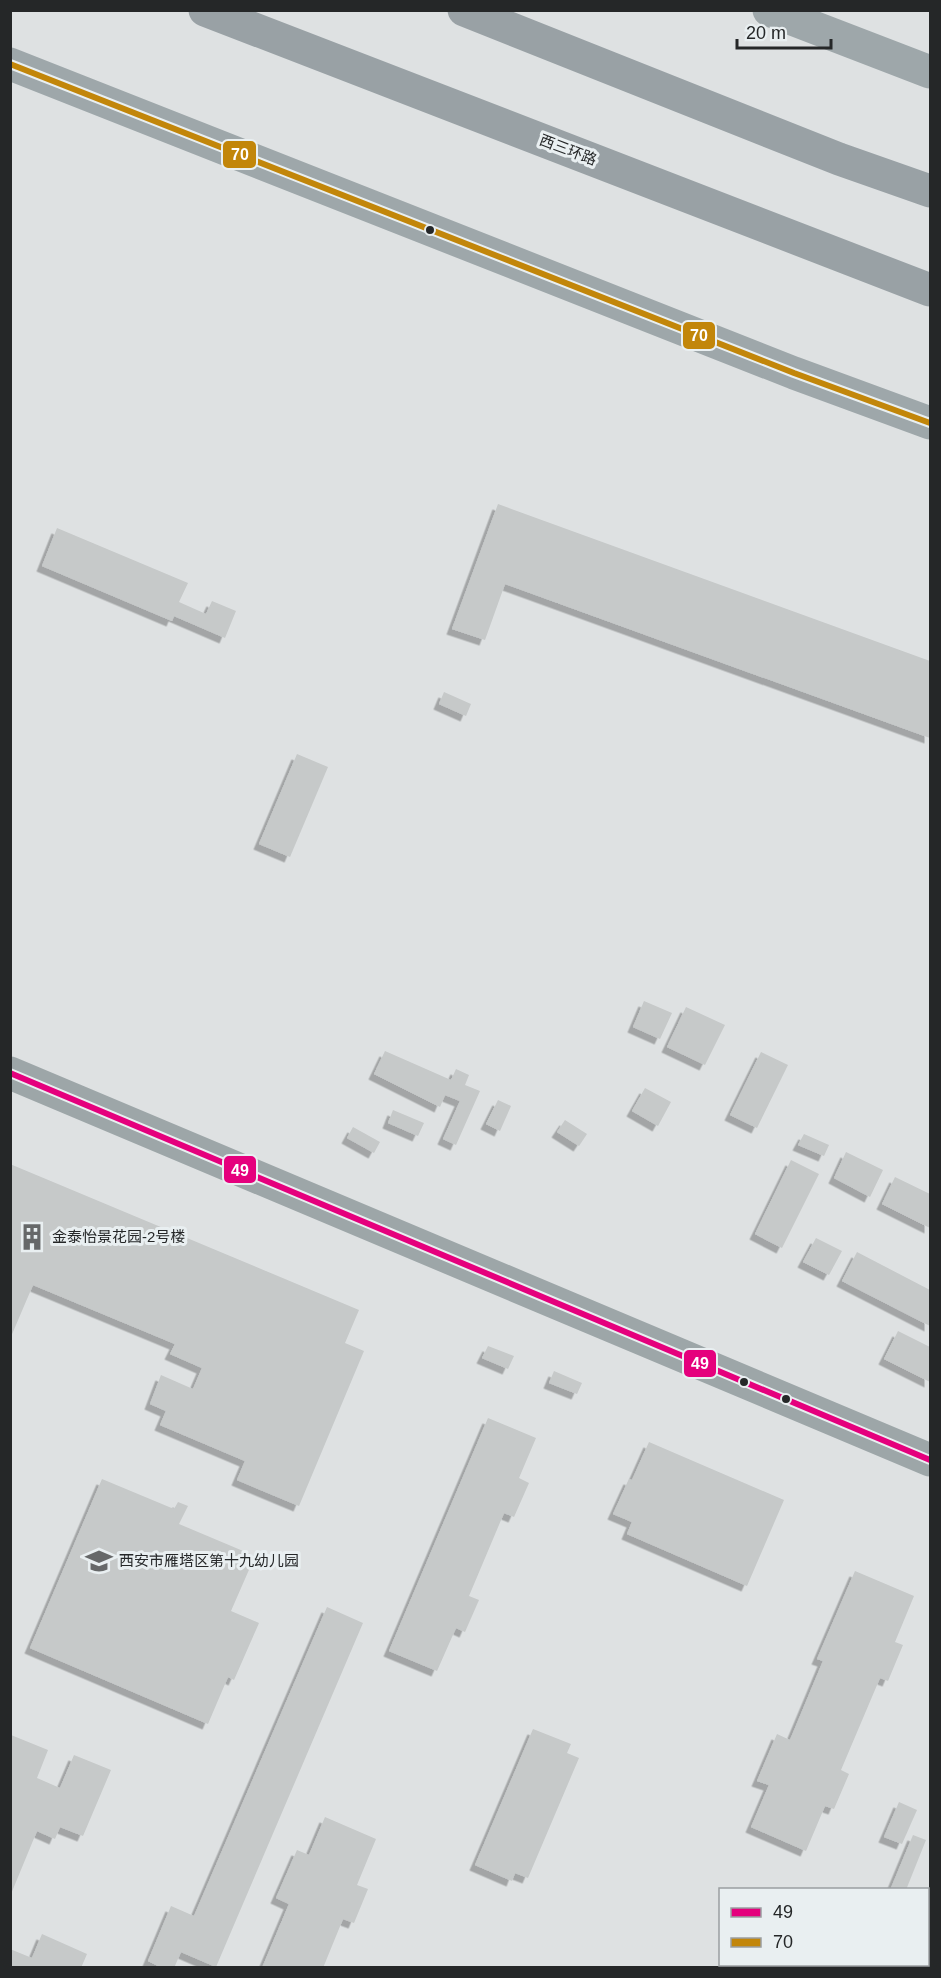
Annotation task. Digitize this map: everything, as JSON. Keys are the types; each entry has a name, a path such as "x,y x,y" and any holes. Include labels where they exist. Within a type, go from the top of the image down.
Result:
{"highway":[{"name":"西三环路","path":"205,10 930,290"},
{"path":"464,10 839,159 930,191"}],"main road":[{"path":"769,10 930,72"},
{"path":"10,64 794,374 930,423"}],"street":[{"path":"10,1073 930,1460"}],"building":[{"path":"498,504 930,661 930,738 505,584 485,640 452,629"},
{"path":"57,528 188,583 179,602 206,614 212,601 236,611 225,638 174,616 172,621 42,566"},
{"path":"444,692 471,704 466,716 439,704"},
{"path":"297,754 328,767 290,857 259,844"},
{"path":"644,1001 672,1013 660,1039 633,1027"},
{"path":"686,1007 725,1025 705,1065 667,1047"},
{"path":"385,1051 451,1080 456,1069 469,1075 465,1085 480,1091 456,1145 443,1139 460,1101 445,1095 440,1107 374,1074"},
{"path":"761,1052 788,1065 757,1128 730,1115"},
{"path":"645,1088 671,1102 658,1126 632,1111"},
{"path":"498,1100 511,1106 500,1131 486,1124"},
{"path":"393,1110 424,1123 418,1136 388,1123"},
{"path":"565,1120 587,1134 579,1146 557,1132"},
{"path":"353,1127 380,1142 374,1153 347,1138"},
{"path":"804,1134 829,1145 824,1156 798,1145"},
{"path":"846,1152 883,1170 870,1197 834,1178"},
{"path":"791,1160 819,1174 782,1248 755,1234"},
{"path":"10,1164 359,1310 345,1343 364,1351 299,1506 237,1480 245,1461 160,1425 166,1411 150,1404 161,1375 193,1389 202,1368 170,1354 175,1344 33,1285 10,1339"},
{"path":"895,1177 930,1194 930,1228 882,1204"},
{"path":"816,1238 842,1251 829,1275 803,1262"},
{"path":"857,1252 930,1290 930,1326 842,1281"},
{"path":"898,1331 930,1347 930,1382 884,1359"},
{"path":"488,1346 514,1356 508,1369 482,1358"},
{"path":"554,1371 582,1383 577,1394 549,1383"},
{"path":"488,1418 536,1438 519,1478 529,1483 514,1517 504,1513 469,1596 479,1600 465,1632 456,1628 437,1671 389,1651"},
{"path":"649,1442 784,1500 747,1586 627,1534 632,1522 613,1514"},
{"path":"102,1479 174,1509 178,1502 188,1506 179,1524 255,1556 231,1611 259,1623 234,1680 228,1677 208,1724 30,1648"},
{"path":"855,1571 914,1596 895,1642 903,1645 888,1681 880,1678 841,1770 849,1774 834,1809 825,1806 806,1851 751,1827 769,1785 757,1781 777,1734 790,1740 823,1661 817,1659"},
{"path":"327,1607 363,1623 216,1967 181,1952 174,1968 162,1968 148,1961 171,1906 194,1916"},
{"path":"533,1729 571,1744 567,1753 579,1758 528,1878 515,1873 512,1881 475,1865"},
{"path":"11,1735 48,1750 37,1778 60,1788 74,1755 111,1770 83,1836 60,1827 55,1839 37,1831 11,1894"},
{"path":"899,1802 917,1810 902,1844 884,1837"},
{"path":"325,1817 376,1839 357,1885 368,1889 354,1923 343,1919 323,1968 262,1968 289,1904 276,1898 297,1850 309,1855"},
{"path":"913,1835 926,1840 907,1888 891,1888"},
{"path":"42,1934 87,1954 81,1968 10,1968 10,1949 32,1958"}],"transit line":[{"name":"70","path":"10,64 794,373 930,423"},
{"name":"49","path":"10,1073 930,1460"}],"place":[{"name":"金泰怡景花园-2号楼","path":"32,1237"},
{"name":"西安市雁塔区第十九幼儿园","path":"99,1561"}]}
